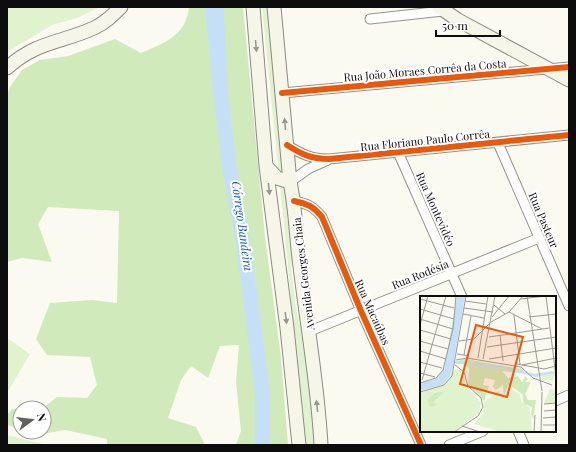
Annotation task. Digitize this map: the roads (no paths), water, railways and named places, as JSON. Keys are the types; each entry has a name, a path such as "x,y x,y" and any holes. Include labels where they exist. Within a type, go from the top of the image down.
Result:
{"main road":[{"path":"7,68 33,49 95,28 109,19 121,7"},
{"name":"Avenida Georges Chaia","path":"253,7 266,166 287,328 299,445"},
{"name":"Avenida Georges Chaia","path":"274,7 290,182 294,201 299,265 310,331 321,445"},
{"path":"441,9 569,80"},
{"path":"266,166 277,178 290,182"},
{"path":"278,261 289,258 294,260 299,265"}],"street":[{"path":"370,19 441,9"},
{"name":"Rua João Moraes Corrêa da Costa","path":"282,93 569,67"},
{"name":"Rua Floriano Paulo Corrêa","path":"287,145 302,155 314,159 329,159 498,143 569,134"},
{"name":"Rua Pasteur","path":"498,143 569,306"},
{"name":"Rua Montevidéo","path":"398,152 462,296"},
{"path":"290,182 308,169 329,159"},
{"name":"Rua Macaúbas","path":"294,201 308,204 322,217 361,311 421,445"},
{"name":"Rua Rodésia","path":"310,331 539,238"},
{"path":"556,401 569,395"},
{"path":"449,445 481,432"},
{"path":"518,432 524,445"}],"water":[{"name":"Córrego Bandeira","path":"205,7 223,7 228,93 237,171 249,234 270,393 270,445 255,445 255,394 235,237 223,174 213,93"}]}
